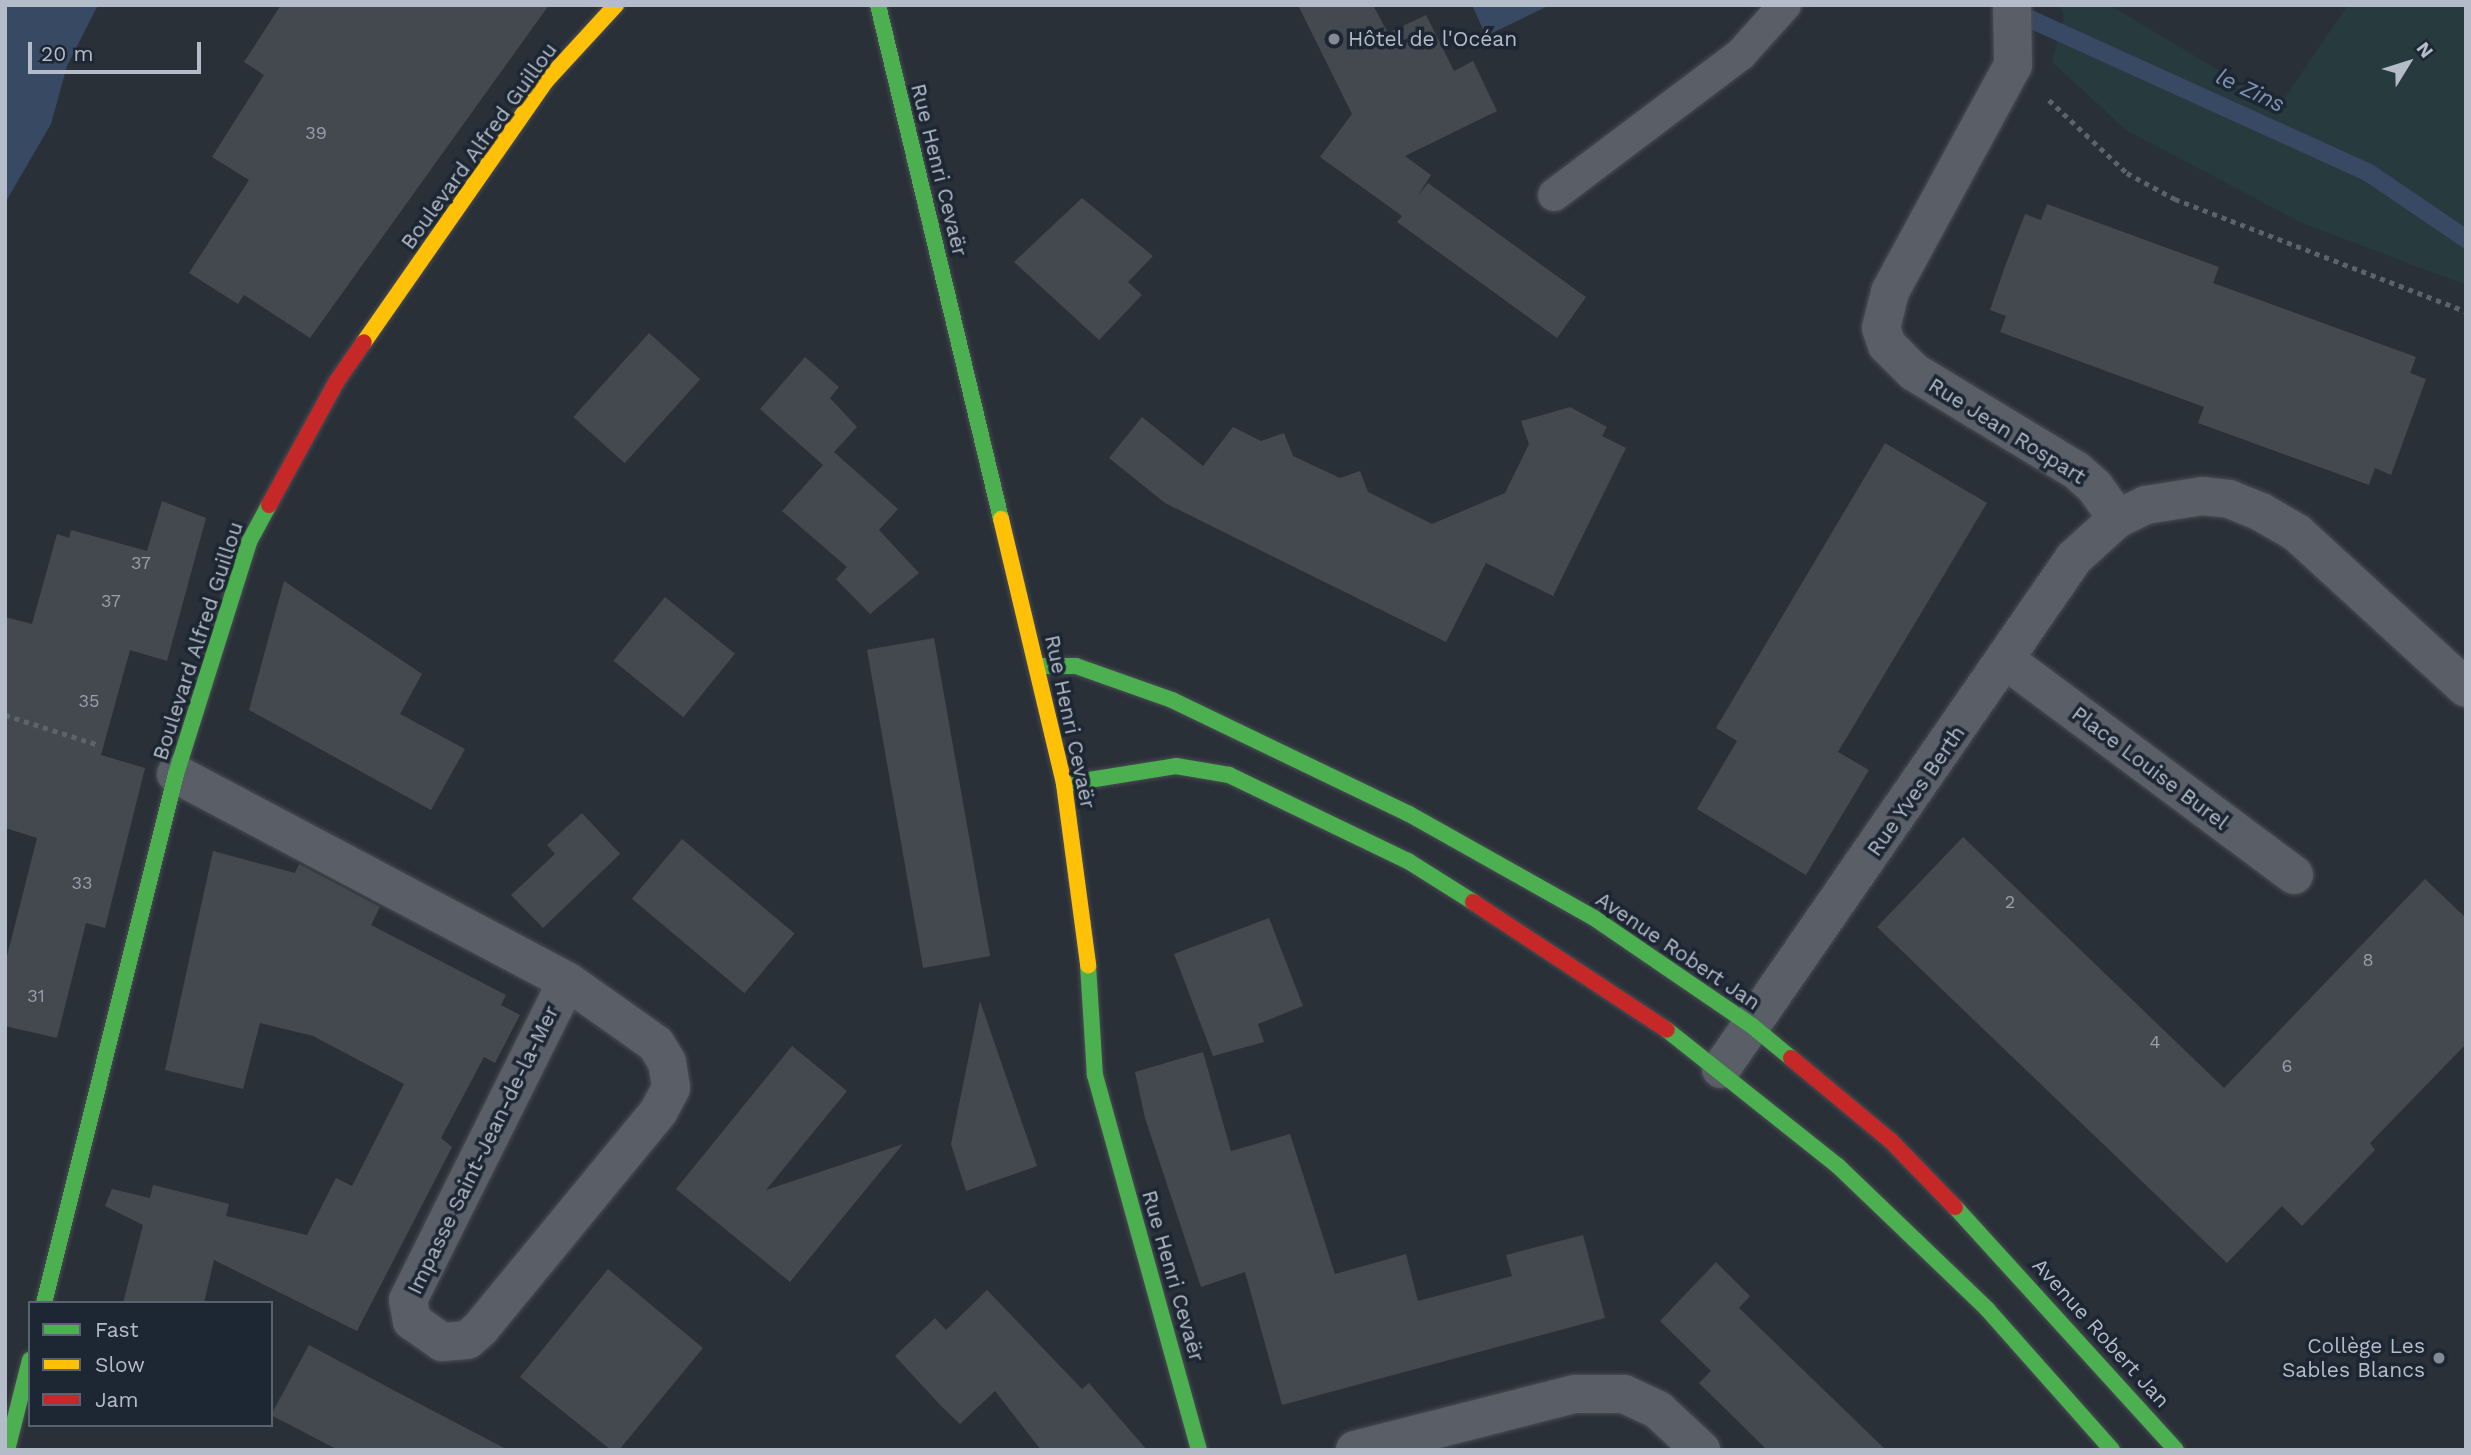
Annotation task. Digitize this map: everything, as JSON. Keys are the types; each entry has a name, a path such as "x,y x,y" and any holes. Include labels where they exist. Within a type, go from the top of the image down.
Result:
{"main road":[{"name":"Boulevard Alfred Guillou","path":"44,1301 176,774 249,542 337,381 547,80 616,5"},
{"name":"Rue Henri Cevaër","path":"878,5 1038,666 1064,784 1094,1014 1095,1075 1199,1450"},
{"name":"Avenue Robert Jan","path":"1038,666 1076,666 1172,700 1260,739 1409,814 1594,918 1751,1025 1891,1141 2001,1254 2176,1450"},
{"path":"1064,784 1176,766 1229,775 1311,811 1408,861 1609,989 1721,1069 1899,1222 1987,1309 2112,1450"},
{"path":"7,1450 28,1368"}],"street":[{"name":"Rue Jean Rospart","path":"2012,5 2013,65 1890,292 1881,328 1887,345 1914,372 2076,470 2095,487 2117,519"},
{"path":"2117,519 2146,505 2202,496 2229,499 2261,512 2297,533 2466,688"},
{"name":"Rue Yves Berth","path":"1721,1069 2007,661 2074,558 2117,519"},
{"name":"Place Louise Burel","path":"2007,661 2294,875"},
{"name":"Impasse Saint-Jean-de-la-Mer","path":"176,774 567,981 656,1044 667,1062 671,1088 659,1111 481,1328 467,1340 442,1342 412,1321 408,1300 567,981"},
{"path":"1355,1450 1575,1394 1624,1394 1658,1410 1701,1450"}],"lane":[{"path":"1554,195 1741,54 1785,5"}],"path":[{"path":"2013,65 2139,180 2175,200 2466,311"},
{"path":"5,715 99,745"}],"green space":[{"path":"2061,5 2109,5 2279,106 2348,5 2466,5 2466,285 2302,223 2126,130 2052,62 2064,17"}],"water":[{"path":"5,5 98,5 67,66 51,124 5,203"},
{"path":"1472,5 1550,5 1486,36"}],"building":[{"path":"281,5 549,5 310,338 244,295 238,304 189,273 249,180 212,157 264,75 244,62"},
{"path":"1298,5 1373,5 1388,33 1426,15 1454,71 1473,61 1497,111 1405,156 1431,175 1417,197 1428,183 1586,297 1557,338 1397,222 1402,216 1320,157 1352,114"},
{"path":"1082,198 1153,256 1128,282 1142,295 1099,340 1014,262"},
{"path":"2047,204 2219,267 2213,283 2416,357 2410,373 2426,379 2391,475 2375,468 2369,485 2198,423 2204,407 2000,332 2006,316 1990,310 2004,269 2025,214 2041,220"},
{"path":"649,333 700,379 625,463 573,417"},
{"path":"805,357 839,387 830,398 857,427 834,452 898,509 879,530 919,573 870,614 836,579 847,567 782,511 823,465 760,409"},
{"path":"1570,407 1607,427 1602,436 1626,448 1553,596 1486,563 1446,642 1165,503 1109,458 1142,417 1203,466 1233,427 1261,441 1284,433 1293,456 1340,478 1360,471 1368,492 1432,524 1505,493 1529,444 1521,421"},
{"path":"1885,443 1987,503 1838,752 1869,770 1806,875 1697,809 1737,741 1716,728"},
{"path":"162,501 206,518 167,661 130,650 101,755 145,768 105,928 86,923 57,1038 5,1026 5,964 37,838 5,828 5,617 32,624 57,534 69,538 71,530 147,551"},
{"path":"284,581 422,674 400,714 465,749 431,810 249,710"},
{"path":"665,597 735,654 683,717 613,661"},
{"path":"934,638 990,956 923,968 867,650"},
{"path":"582,813 620,854 543,928 511,895 555,854 547,845"},
{"path":"1963,837 2224,1088 2425,879 2466,918 2466,1044 2370,1143 2375,1150 2302,1226 2282,1206 2227,1263 1877,927"},
{"path":"682,839 795,933 744,993 632,899"},
{"path":"213,851 295,873 299,864 380,907 371,925 506,995 501,1005 520,1015 495,1063 484,1057 441,1138 452,1147 357,1331 214,1260 204,1301 124,1301 143,1225 105,1206 112,1189 150,1198 153,1185 229,1204 226,1216 307,1235 336,1178 352,1186 404,1084 313,1036 260,1023 243,1089 165,1070"},
{"path":"1269,918 1303,1006 1258,1024 1264,1042 1213,1056 1174,954"},
{"path":"980,1001 1037,1166 966,1191 951,1144"},
{"path":"792,1046 847,1091 766,1190 903,1144 790,1282 676,1189"},
{"path":"1203,1052 1231,1151 1290,1134 1335,1274 1406,1254 1418,1301 1512,1276 1506,1255 1583,1235 1605,1318 1282,1405 1245,1272 1201,1287 1145,1118 1135,1072"},
{"path":"1716,1262 1750,1296 1739,1308 1886,1450 1767,1450 1699,1383 1711,1371 1660,1321"},
{"path":"608,1269 703,1348 619,1450 611,1450 520,1377"},
{"path":"987,1290 1082,1389 1089,1383 1147,1450 1041,1450 995,1391 960,1424 942,1407 895,1356 935,1318 946,1330"},
{"path":"309,1345 508,1450 338,1450 273,1416 273,1411"}],"waterway":[{"name":"le Zins","path":"2010,10 2369,173 2466,239"}],"traffic: fast":[{"path":"878,5 1001,519"},
{"path":"44,1301 176,774 249,542 269,505"},
{"path":"1038,666 1076,666 1172,700 1409,814 1594,918 1751,1025 1791,1058"},
{"path":"1064,784 1176,766 1229,775 1408,861 1473,902"},
{"path":"1088,965 1095,1075 1199,1450"},
{"path":"1667,1030 1838,1166 1987,1309 2112,1450"},
{"path":"1955,1207 2176,1450"},
{"path":"7,1450 28,1368"}],"traffic: slow":[{"path":"364,342 547,80 616,5"},
{"path":"1001,519 1064,784 1088,965"}],"traffic: jam":[{"path":"269,505 337,381 364,342"},
{"path":"1473,902 1667,1030"},
{"path":"1791,1058 1891,1141 1955,1207"}],"place":[{"name":"Hôtel de l'Océan","path":"1334,39"},
{"name":"Collège Les Sables Blancs","path":"2439,1358"}]}
